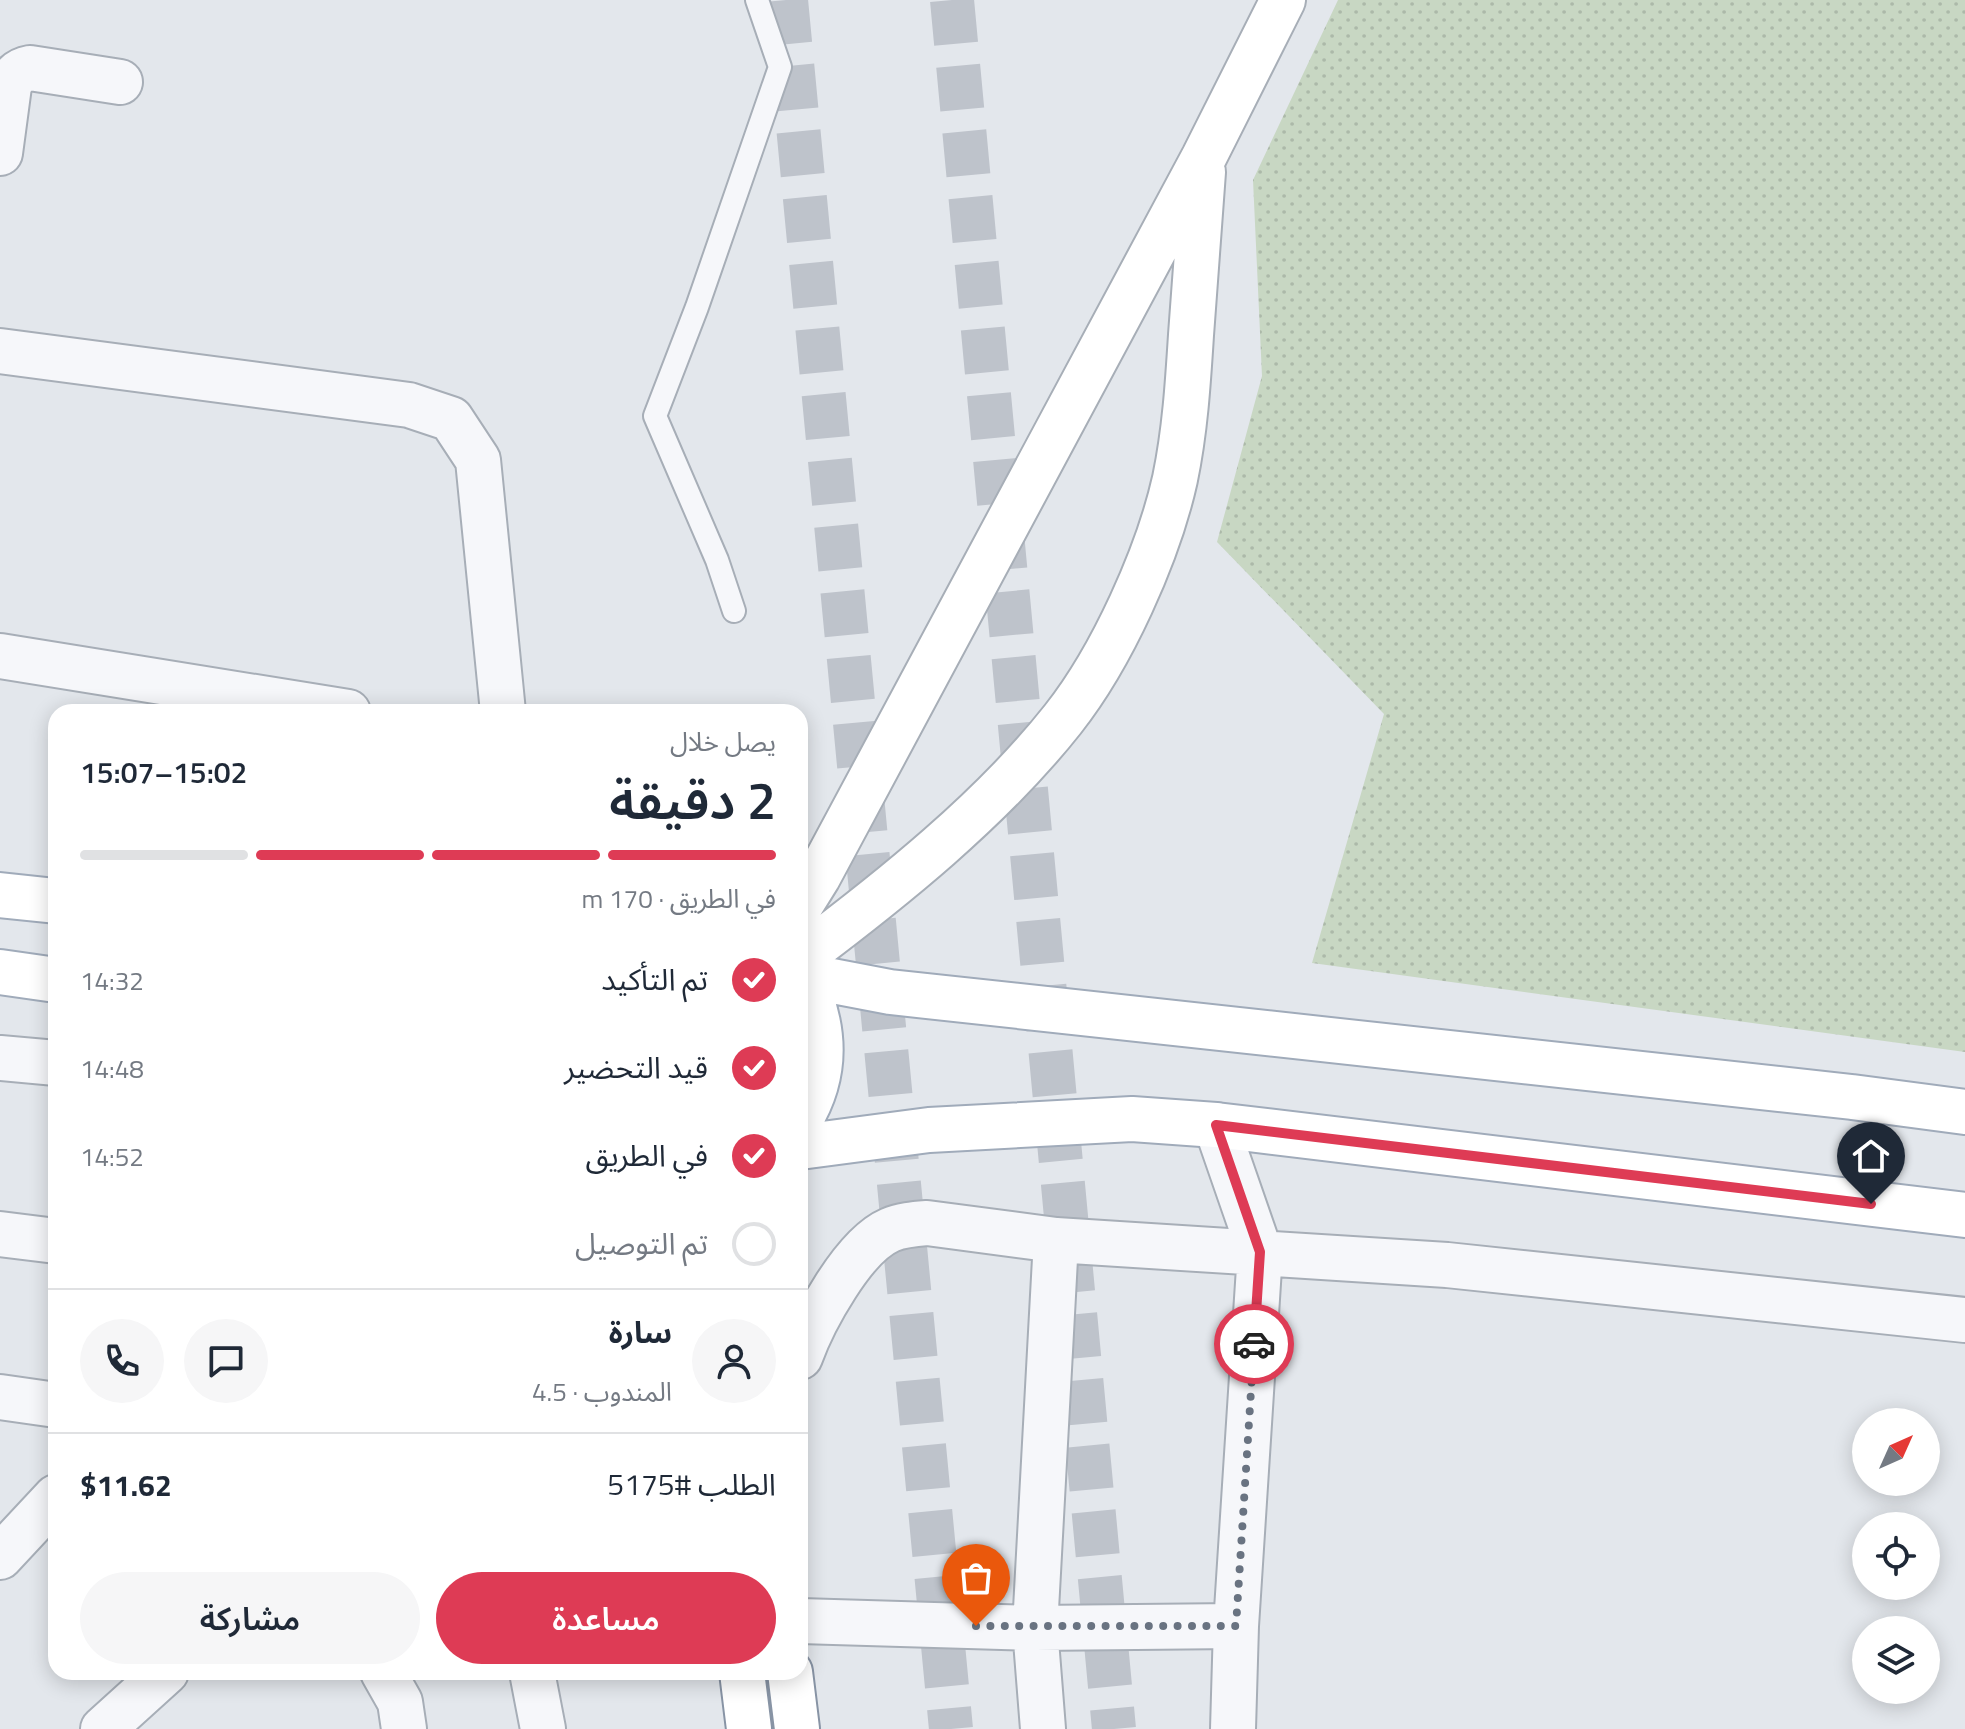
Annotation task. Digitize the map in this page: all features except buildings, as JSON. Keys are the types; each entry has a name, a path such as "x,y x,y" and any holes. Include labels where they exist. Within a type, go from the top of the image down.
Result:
{"main road":[{"path":"808,893 1204,157 1283,0"},
{"path":"808,962 978,809 1036,751 1066,716 1093,675 1129,608 1155,543 1174,481 1185,421 1204,157"},
{"path":"0,895 48,900"},
{"path":"808,971 890,992 1965,1112"},
{"path":"0,972 48,979"},
{"path":"808,989 819,1016 822,1061 808,1108"},
{"path":"808,1146 929,1130 1132,1119 1216,1125 1965,1215"},
{"path":"743,1680 749,1729"},
{"path":"791,1680 797,1729"}],"street":[{"path":"0,153 9,86 11,79 23,69 120,82"},
{"path":"0,351 409,405 451,419 478,460 502,704"},
{"path":"0,656 298,704"},
{"path":"0,1058 48,1062"},
{"path":"1216,1125 1260,1252 1236,1626 1233,1729"},
{"path":"808,1341 835,1286 857,1257 887,1231 908,1224 927,1223 1056,1240 1447,1265 1965,1320"},
{"path":"0,1234 48,1240"},
{"path":"1043,1729 1035,1628 1056,1240"},
{"path":"0,1397 48,1404"},
{"path":"0,1557 48,1506"},
{"path":"808,1621 1035,1628 1236,1626"},
{"path":"388,1680 400,1702 404,1729"},
{"path":"534,1680 543,1729"},
{"path":"103,1729 147,1700"}],"lane":[{"path":"734,611 717,560 655,416 697,307 780,67 757,0"}],"green space":[{"path":"1338,0 1965,0 1965,1052 1312,963 1384,714 1217,542 1262,376 1253,180"}],"tunnel":[{"path":"786,0 951,1729"},
{"path":"952,0 1114,1729"}],"way so far":[{"path":"976,1626 1236,1626 1254,1344"}],"route":[{"path":"1254,1344 1260,1252 1216,1125 1871,1204"}]}
